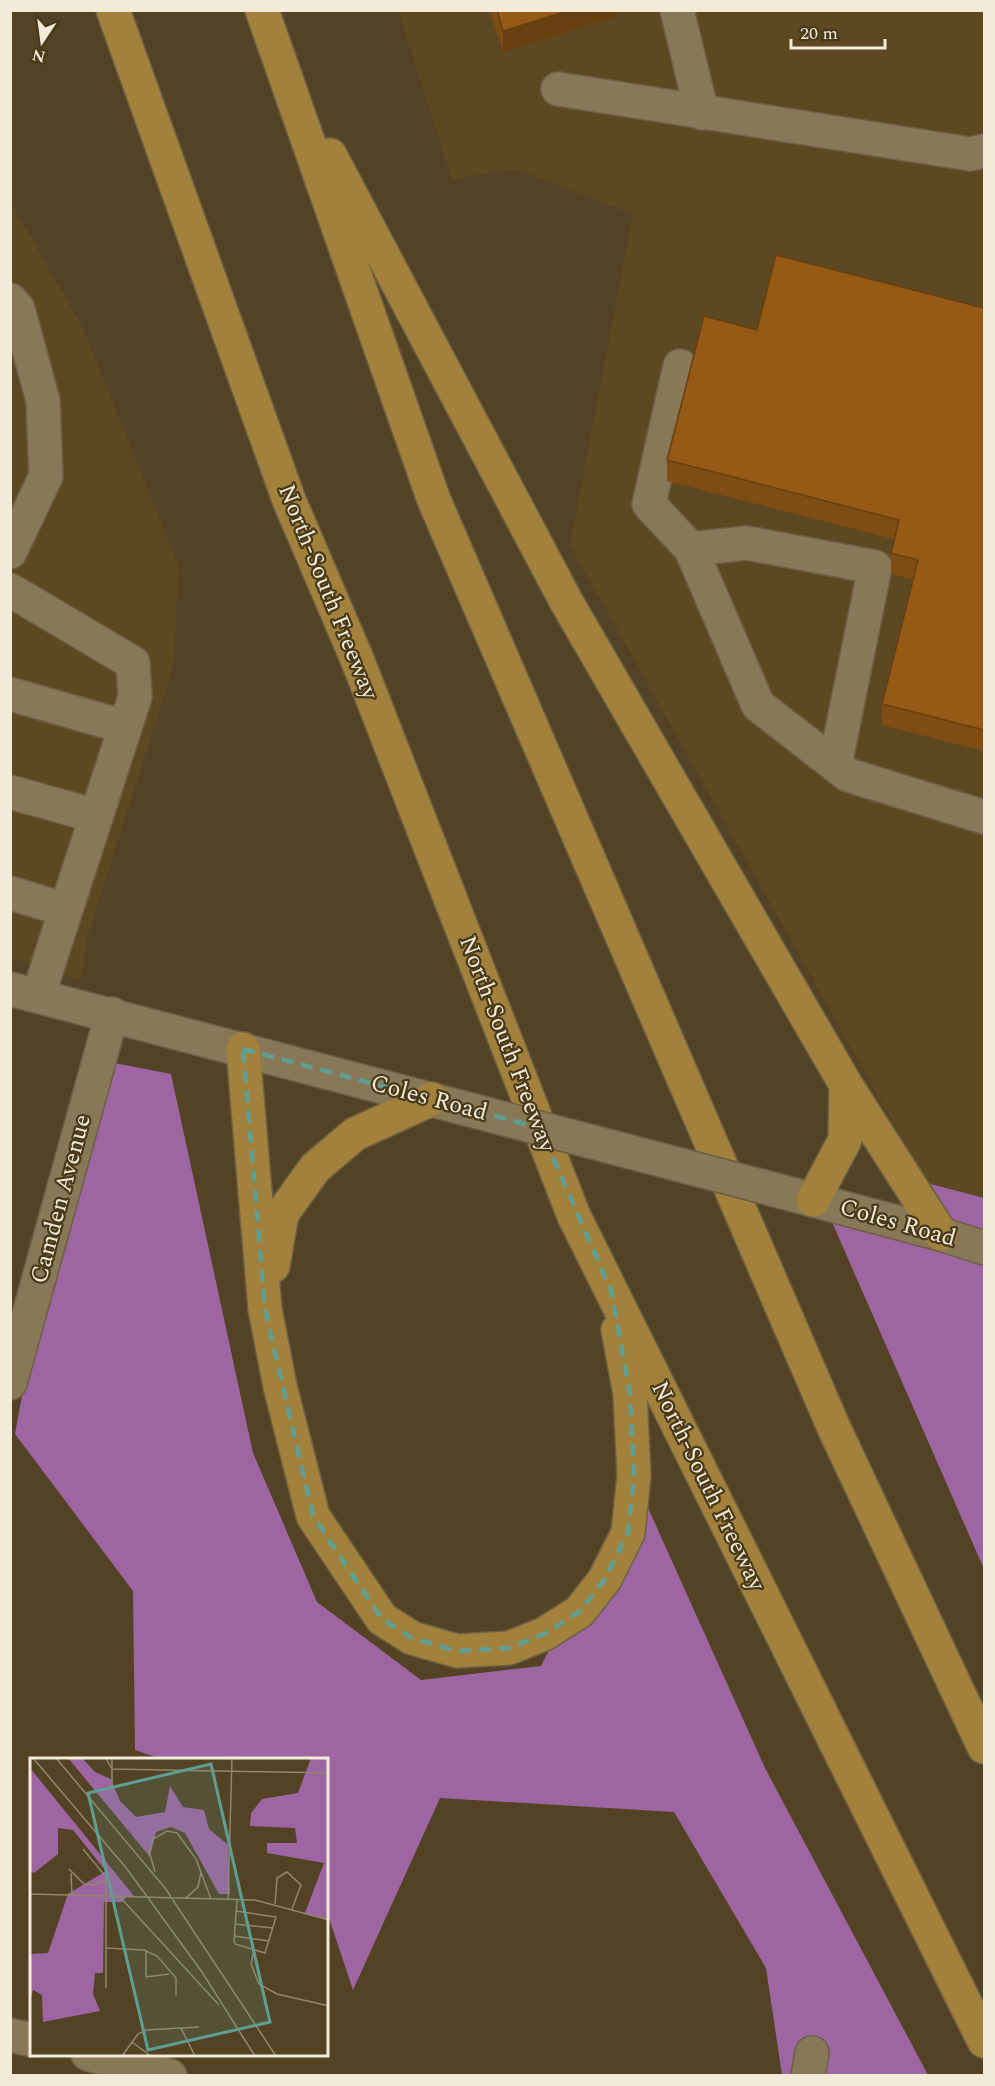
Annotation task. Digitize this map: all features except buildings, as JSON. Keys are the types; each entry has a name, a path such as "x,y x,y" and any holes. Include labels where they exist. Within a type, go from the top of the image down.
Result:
{"highway":[{"name":"North-South Freeway","path":"113,10 289,500 357,659 574,1216 984,2042"},
{"path":"262,10 434,500 834,1428 984,1748"},
{"path":"278,58 566,601 846,1084 941,1234"},
{"path":"243,1049 265,1309 280,1386 313,1516 382,1619 412,1638 457,1651 509,1648 544,1634 579,1612 605,1579 628,1533 634,1475 630,1394 611,1290"},
{"path":"813,1200 845,1140 846,1084"},
{"path":"265,1309 282,1215 315,1168 355,1134 432,1099"}],"street":[{"path":"677,10 702,113"},
{"path":"558,89 970,154 984,151"},
{"path":"10,300 18,309 43,401 46,476 10,552"},
{"path":"680,366 649,504 691,549 758,705 848,775 984,817"},
{"path":"691,549 747,543 875,567 835,765"},
{"path":"10,590 133,663 135,697 66,910 24,993"},
{"path":"10,694 125,727"},
{"path":"10,792 96,816"},
{"path":"10,893 66,910"},
{"name":"Coles Road","path":"24,993 112,1014 768,1188 941,1234 984,1248"},
{"name":"Camden Avenue","path":"10,1383 112,1014"},
{"path":"10,2035 30,2040"},
{"path":"92,2056 170,2076"}],"highlighted area":[{"path":"243,1049 540,1128 611,1290 630,1394 634,1475 628,1533 605,1579 579,1612 544,1634 509,1648 457,1651 412,1638 382,1619 313,1516 265,1309"}],"shaded area":[{"path":"398,11 984,11 984,1198 927,1183 570,545 633,214 516,169 452,179"},
{"path":"10,201 83,328 179,567 173,668 88,935 81,980 11,958"},
{"path":"84,1057 171,1074 253,1453 317,1602 421,1680 541,1666 635,1479 765,1768 928,2075 782,2075 766,1968 674,1812 440,1798 353,1990 328,1915 328,1758 158,1758 135,1750 133,1591 15,1434"},
{"path":"927,1183 984,1198 984,1569 828,1213 879,1225"}]}
